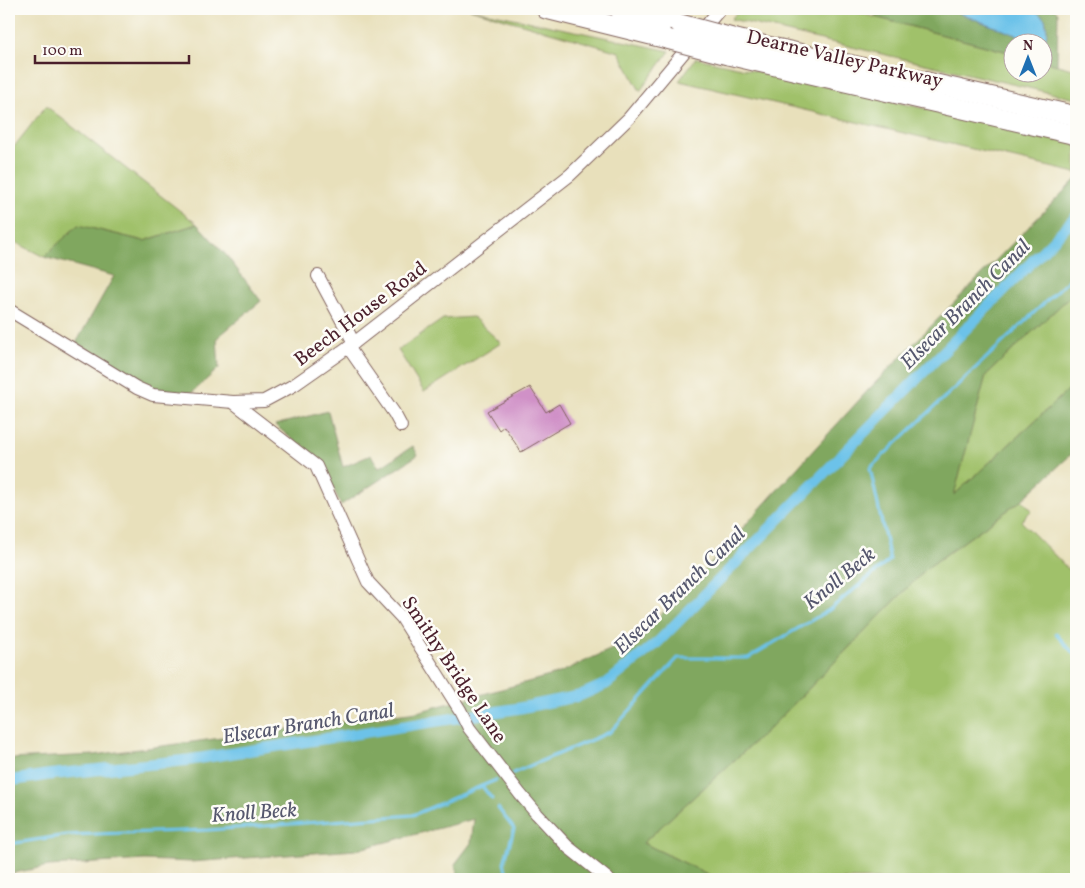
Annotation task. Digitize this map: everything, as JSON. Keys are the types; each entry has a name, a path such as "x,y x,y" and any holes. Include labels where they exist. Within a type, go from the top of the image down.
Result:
{"highway":[{"name":"Dearne Valley Parkway","path":"546,9 667,39 732,47 901,76 1076,116"},
{"name":"Dearne Valley Parkway","path":"619,9 680,24 732,47 1076,135"}],"street":[{"name":"Beech House Road","path":"9,310 137,388 153,395 233,402 264,401 294,385 352,345 570,175 628,118 720,9"},
{"path":"318,276 352,345 401,426"},
{"name":"Smithy Bridge Lane","path":"233,402 316,466 368,582 402,618 470,728 537,814 568,847 608,879"}],"green space":[{"path":"470,9 670,51 640,91 619,52"},
{"path":"740,9 844,9 1002,50 1002,82 731,19"},
{"path":"876,9 948,9 1008,32 1002,32 1002,50 875,17"},
{"path":"1033,9 1055,9 1058,13 1057,65 1052,64 1052,32 1047,32 1045,19"},
{"path":"696,58 1076,142 1076,173 679,81"},
{"path":"1052,63 1076,70 1076,99 1003,82 1052,82"},
{"path":"46,106 197,224 144,241 78,225 44,257 9,239 9,153"},
{"path":"1076,179 1076,291 986,375 954,495 1076,383 1076,450 1022,500 927,568 771,727 643,843 718,879 459,879 455,864 471,843 474,819 356,850 191,862 145,860 49,866 9,874 9,759 94,755 417,712 557,674 638,637 687,589 870,388"},
{"path":"197,224 227,256 261,301 217,338 219,368 192,393 154,389 76,343 114,276 44,257 78,225 144,241"},
{"path":"1076,291 1076,383 953,496 986,375"},
{"path":"473,317 501,343 424,392 398,350 443,319"},
{"path":"328,411 343,467 371,455 379,468 413,446 418,455 341,505 322,464 275,425"},
{"path":"1022,500 1032,510 1021,521 1076,577 1076,879 718,879 643,843 771,727 927,568"}],"water":[{"path":"948,9 1033,9 1045,19 1047,32 1008,32"}],"building":[{"path":"530,387 546,412 559,404 570,423 521,452 504,426 499,430 487,411"}],"waterway":[{"name":"Elsecar Branch Canal","path":"9,781 47,775 189,760 520,708 579,696 606,684 658,642 1076,217"},
{"name":"Knoll Beck","path":"513,773 610,732 678,658 748,658 829,610 890,560 870,468 1076,273"},
{"path":"1056,634 1076,656"},
{"name":"Knoll Beck","path":"9,844 67,835 209,830 413,815 496,780"},
{"path":"482,786 492,799"},
{"path":"498,808 514,829 504,863 508,879"}]}
